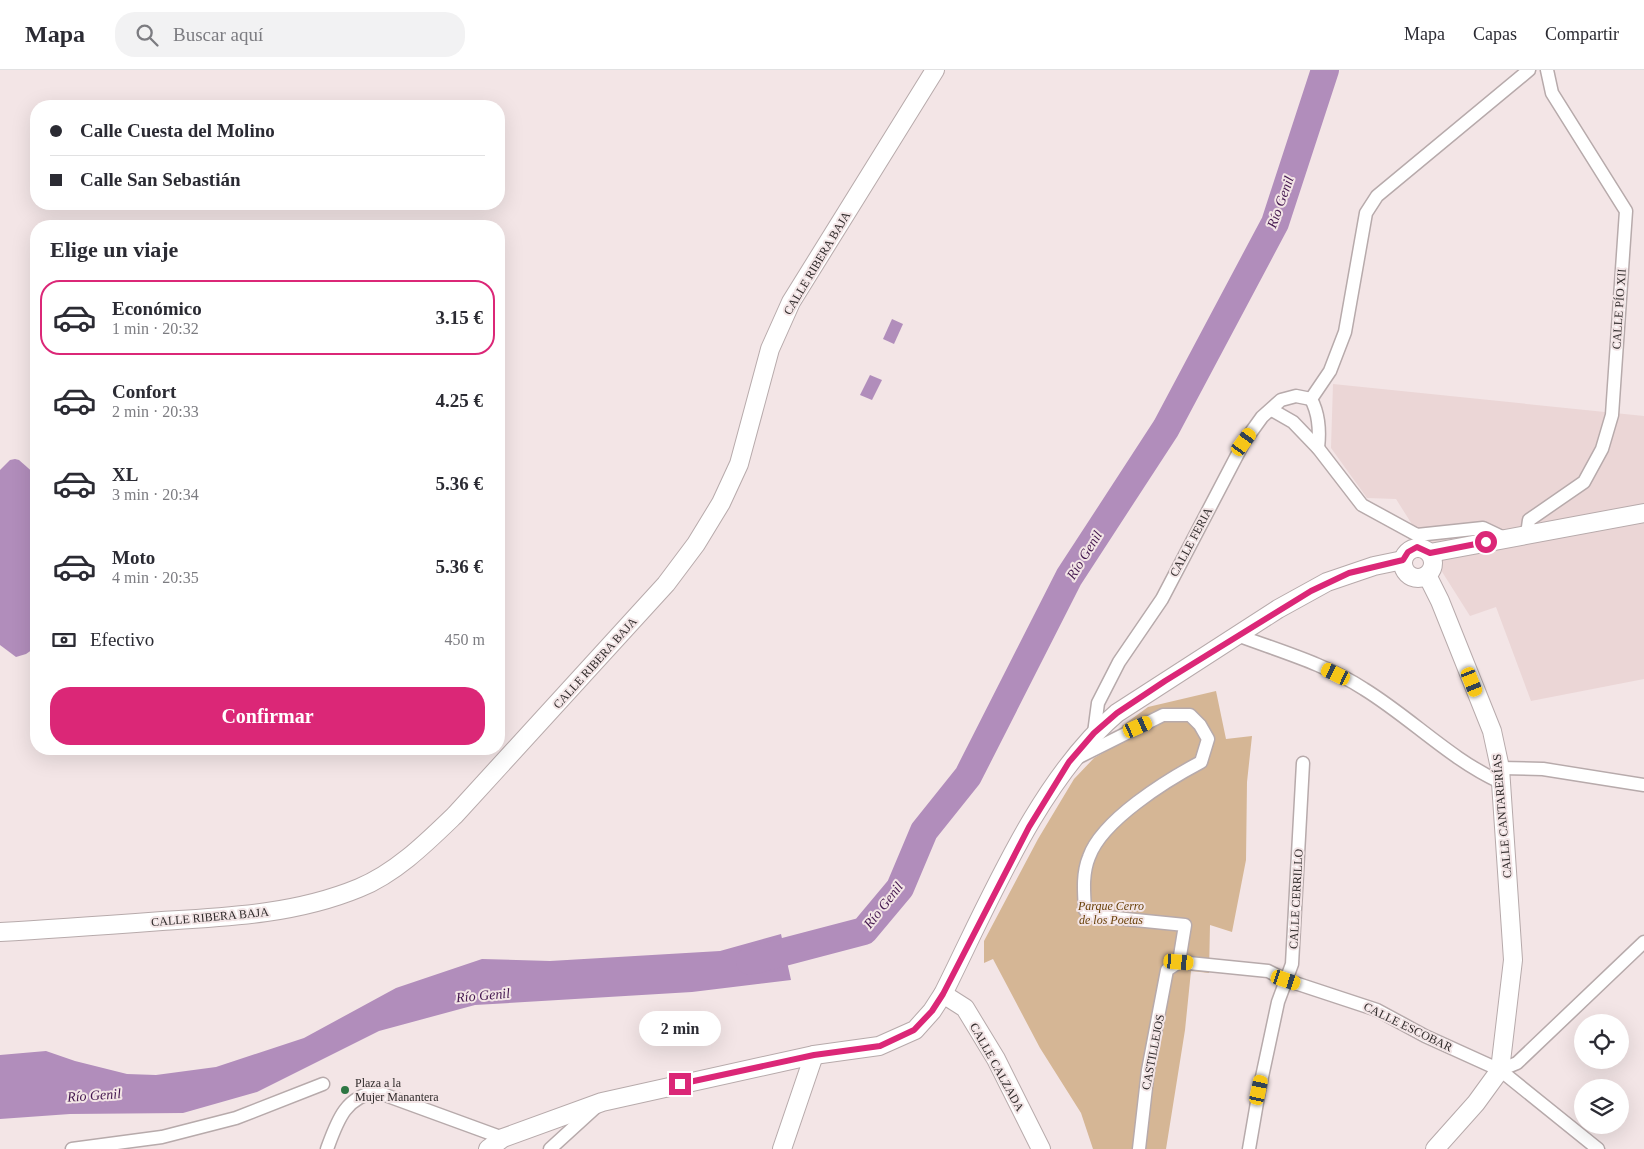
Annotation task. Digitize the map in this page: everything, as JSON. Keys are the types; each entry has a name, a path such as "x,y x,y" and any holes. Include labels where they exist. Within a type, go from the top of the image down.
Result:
{"street":[{"name":"CALLE RIBERA BAJA","path":"0,932 237,916 284,910 328,899 361,888 392,870 424,844 455,815 653,599 696,544 721,503 739,464 770,349 791,302 935,70"},
{"path":"1318,448 1320,432 1315,406 1311,399 1330,371 1345,332 1366,214 1377,196 1529,70"},
{"name":"CALLE PÍO XII","path":"1528,534 1529,520 1584,482 1602,449 1612,415 1626,211 1552,93 1547,70"},
{"name":"CALLE FERIA","path":"1094,733 1098,703 1119,662 1162,599 1244,442 1262,417 1282,400 1296,396 1311,399"},
{"path":"1272,410 1293,422 1318,448 1362,505 1417,535 1483,528 1504,538"},
{"path":"1430,553 1644,513"},
{"path":"488,1149 503,1138 602,1102 814,1055 880,1046 902,1037 924,1021 943,994 998,883 1029,827 1069,762 1094,733 1117,713 1237,635 1327,582 1374,566 1403,560 1412,549 1422,548 1430,553 1434,562 1427,576 1412,577 1405,570 1403,560"},
{"name":"CALLE CANTARERÍAS","path":"1427,576 1440,600 1492,731 1500,775 1513,960 1500,1070"},
{"path":"1237,635 1322,668 1363,687 1473,769 1500,775 1543,769 1644,785"},
{"path":"1069,762 1163,716 1190,715 1200,725 1208,739 1201,762 1168,780 1130,808 1104,834 1089,856 1083,884 1085,910 1096,916 1185,925 1179,962"},
{"name":"CALLE CERRILLO","path":"1249,1149 1278,1002 1292,964 1303,763"},
{"path":"1435,1149 1476,1103 1500,1070 1517,1063 1644,942"},
{"name":"CALLE ESCOBAR","path":"1179,962 1268,971 1286,980 1378,1010 1425,1036 1500,1070 1598,1149"},
{"name":"CASTILLEJOS","path":"1139,1149 1148,1070 1167,970 1179,962"},
{"name":"CALLE CALZADA","path":"943,994 965,1008 996,1059 1041,1149"},
{"path":"782,1149 814,1055"},
{"path":"72,1148 162,1137 236,1118 323,1084"},
{"path":"326,1149 345,1109 362,1094 377,1092 503,1138"},
{"path":"550,1149 602,1102"}],"shaded area":[{"path":"1333,384 1644,416 1644,679 1531,701 1496,607 1470,616 1396,499 1367,498 1331,448"}],"green space":[{"name":"Parque Cerro de los Poetas","path":"1216,691 1226,739 1252,736 1247,782 1246,860 1232,932 1210,925 1209,973 1191,971 1185,1030 1166,1149 1093,1149 1081,1113 1040,1048 993,959 984,963 984,941 1038,839 1074,779 1094,758 1128,739 1122,726 1148,707"}],"water":[{"path":"892,319 903,324 894,344 883,339"},
{"path":"870,375 882,380 872,400 860,395"},
{"path":"10,460 19,460 30,470 30,651 16,657 0,645 0,470"},
{"path":"781,934 791,980 692,992 475,1005 379,1031 257,1092 183,1113 70,1114 0,1119 0,1055 46,1051 75,1061 127,1074 156,1075 216,1067 304,1038 396,988 482,959 550,961 720,951"}],"waterway":[{"name":"Río Genil","path":"750,961 864,931 900,888 924,831 968,776 1069,577 1166,428 1275,223 1325,70"}],"place":[{"name":"Plaza a la Mujer Manantera","path":"345,1090"}],"route":[{"path":"680,1084 814,1055 880,1046 914,1030 924,1021 943,994 994,891 1029,827 1069,762 1094,733 1117,713 1278,609 1327,582 1349,573 1403,560 1408,552 1417,547 1430,553 1486,542"}]}
